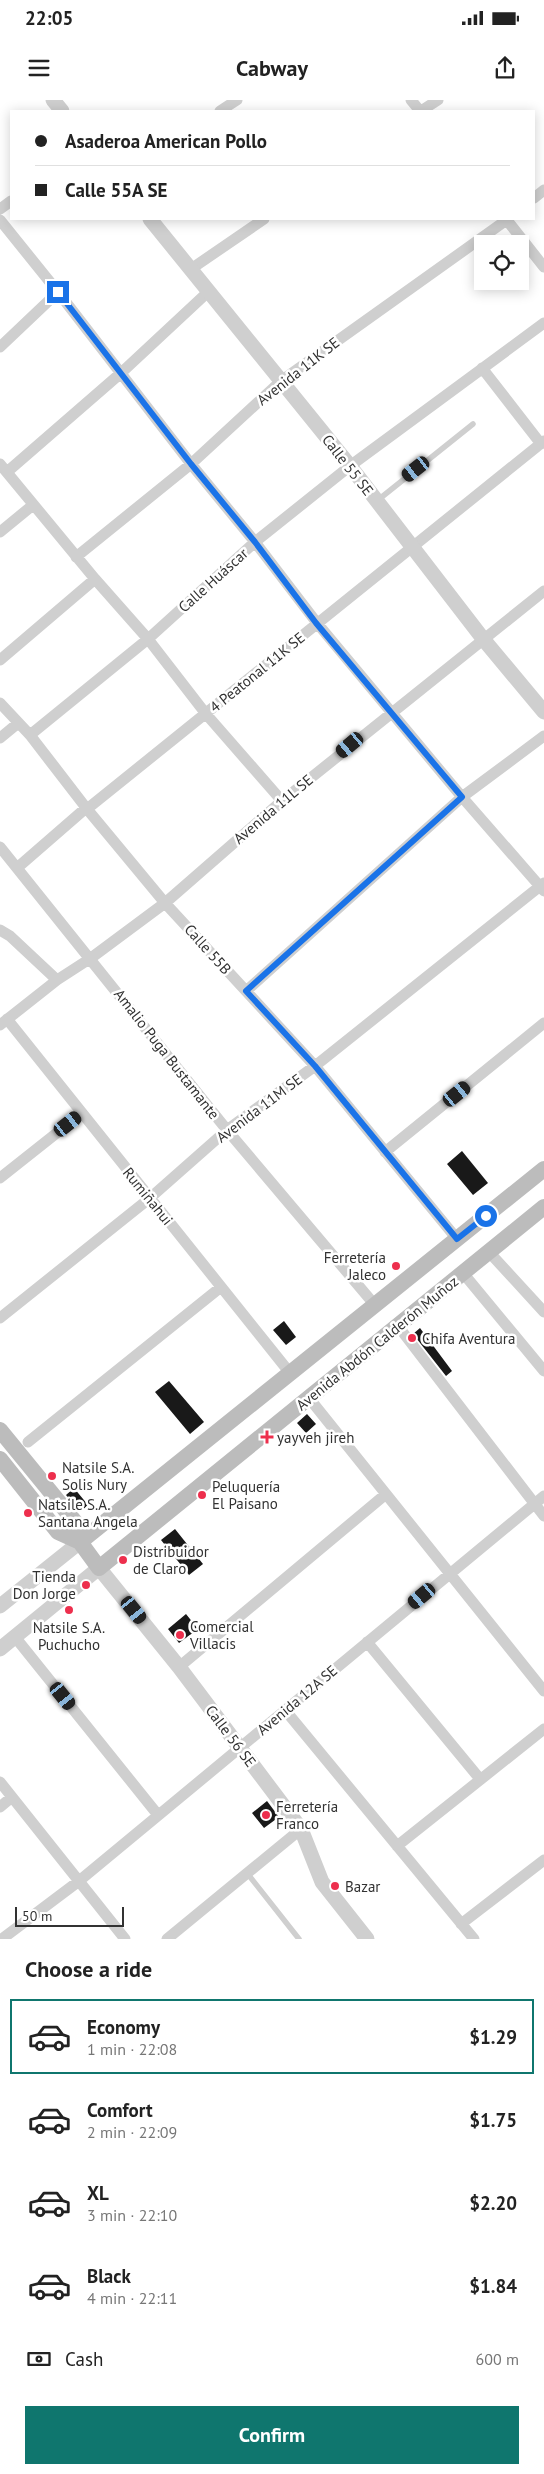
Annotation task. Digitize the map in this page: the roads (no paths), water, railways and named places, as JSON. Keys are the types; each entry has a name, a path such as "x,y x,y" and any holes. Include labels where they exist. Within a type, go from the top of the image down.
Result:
{"main road":[{"name":"Avenida Abdón Calderón Muñoz","path":"80,1542 544,1169"},
{"name":"Avenida Abdón Calderón Muñoz","path":"99,1568 544,1207"},
{"name":"Calle 56 SE","path":"0,1430 76,1523 80,1542 99,1568"},
{"name":"Calle 56 SE","path":"1,1462 58,1532 80,1542"}],"street":[{"path":"222,110 237,100"},
{"path":"411,100 420,110"},
{"path":"423,110 438,100"},
{"path":"0,220 191,464 255,542 316,623 462,797 543,887"},
{"name":"Calle 55 SE","path":"151,220 350,466 484,640 544,712"},
{"path":"190,269 263,220"},
{"name":"Avenida 11K SE","path":"76,557 191,464 281,381 506,220"},
{"path":"508,220 544,267"},
{"path":"209,291 121,373 3,468 76,557 148,639 206,714 282,801"},
{"path":"0,347 58,292"},
{"name":"Calle Huáscar","path":"30,735 148,639 255,542 350,466 544,323"},
{"path":"482,368 542,443"},
{"name":"4 Peatonal 11K SE","path":"17,868 86,808 206,714 316,623 542,443"},
{"path":"0,532 33,505"},
{"path":"0,660 95,579"},
{"name":"Avenida 11L SE","path":"3,1022 57,980 91,958 165,903 282,801 391,711 484,640 544,591"},
{"name":"Calle 55B","path":"0,703 17,724 30,735 86,808 165,903 315,1066 457,1239"},
{"path":"0,738 17,724"},
{"path":"246,991 462,797 544,736"},
{"name":"Amalio Puga Bustamante","path":"0,847 228,1130 374,1304"},
{"name":"Avenida 11M SE","path":"0,1318 150,1198 228,1130 315,1066 543,887"},
{"path":"0,930 10,936 57,980"},
{"name":"Rumiñahui","path":"3,1022 82,1113 290,1373"},
{"path":"385,1152 544,1023"},
{"path":"0,1178 82,1113"},
{"path":"490,1252 544,1312"},
{"path":"463,1273 544,1371"},
{"path":"28,1442 221,1287"},
{"path":"398,1326 544,1516"},
{"path":"309,1398 544,1692"},
{"path":"180,1667 386,1494"},
{"name":"Avenida 12A SE","path":"2,1939 79,1881 544,1496"},
{"name":"Avenida Abdón Calderón Muñoz","path":"0,1606 80,1542"},
{"name":"Avenida Abdón Calderón Muñoz","path":"0,1649 99,1568"},
{"name":"Calle 56 SE","path":"99,1568 180,1667 301,1829 322,1882 367,1939"},
{"path":"15,1637 158,1815"},
{"path":"367,1642 480,1780"},
{"path":"285,1710 474,1939"},
{"path":"397,1846 544,1729"},
{"path":"0,1782 125,1939"},
{"path":"0,1807 12,1797"},
{"path":"166,1939 301,1829"},
{"path":"461,1924 544,1860"}],"lane":[{"path":"376,502 473,424"},
{"path":"247,1873 299,1939"}],"place":[{"name":"Ferretería Jaleco","path":"396,1266"},
{"name":"Chifa Aventura","path":"412,1338"},
{"name":"yayveh jireh","path":"267,1437"},
{"name":"Natsile S.A. Solis Nury","path":"52,1476"},
{"name":"Peluquería El Paisano","path":"202,1495"},
{"name":"Natsile S.A. Santana Angela","path":"28,1513"},
{"name":"Distribuidor de Claro","path":"123,1560"},
{"name":"Tienda Don Jorge","path":"86,1585"},
{"name":"Natsile S.A. Puchucho","path":"69,1610"},
{"name":"Comercial Villacis","path":"180,1635"},
{"name":"Ferretería Franco","path":"266,1815"},
{"name":"Bazar","path":"335,1886"}]}
